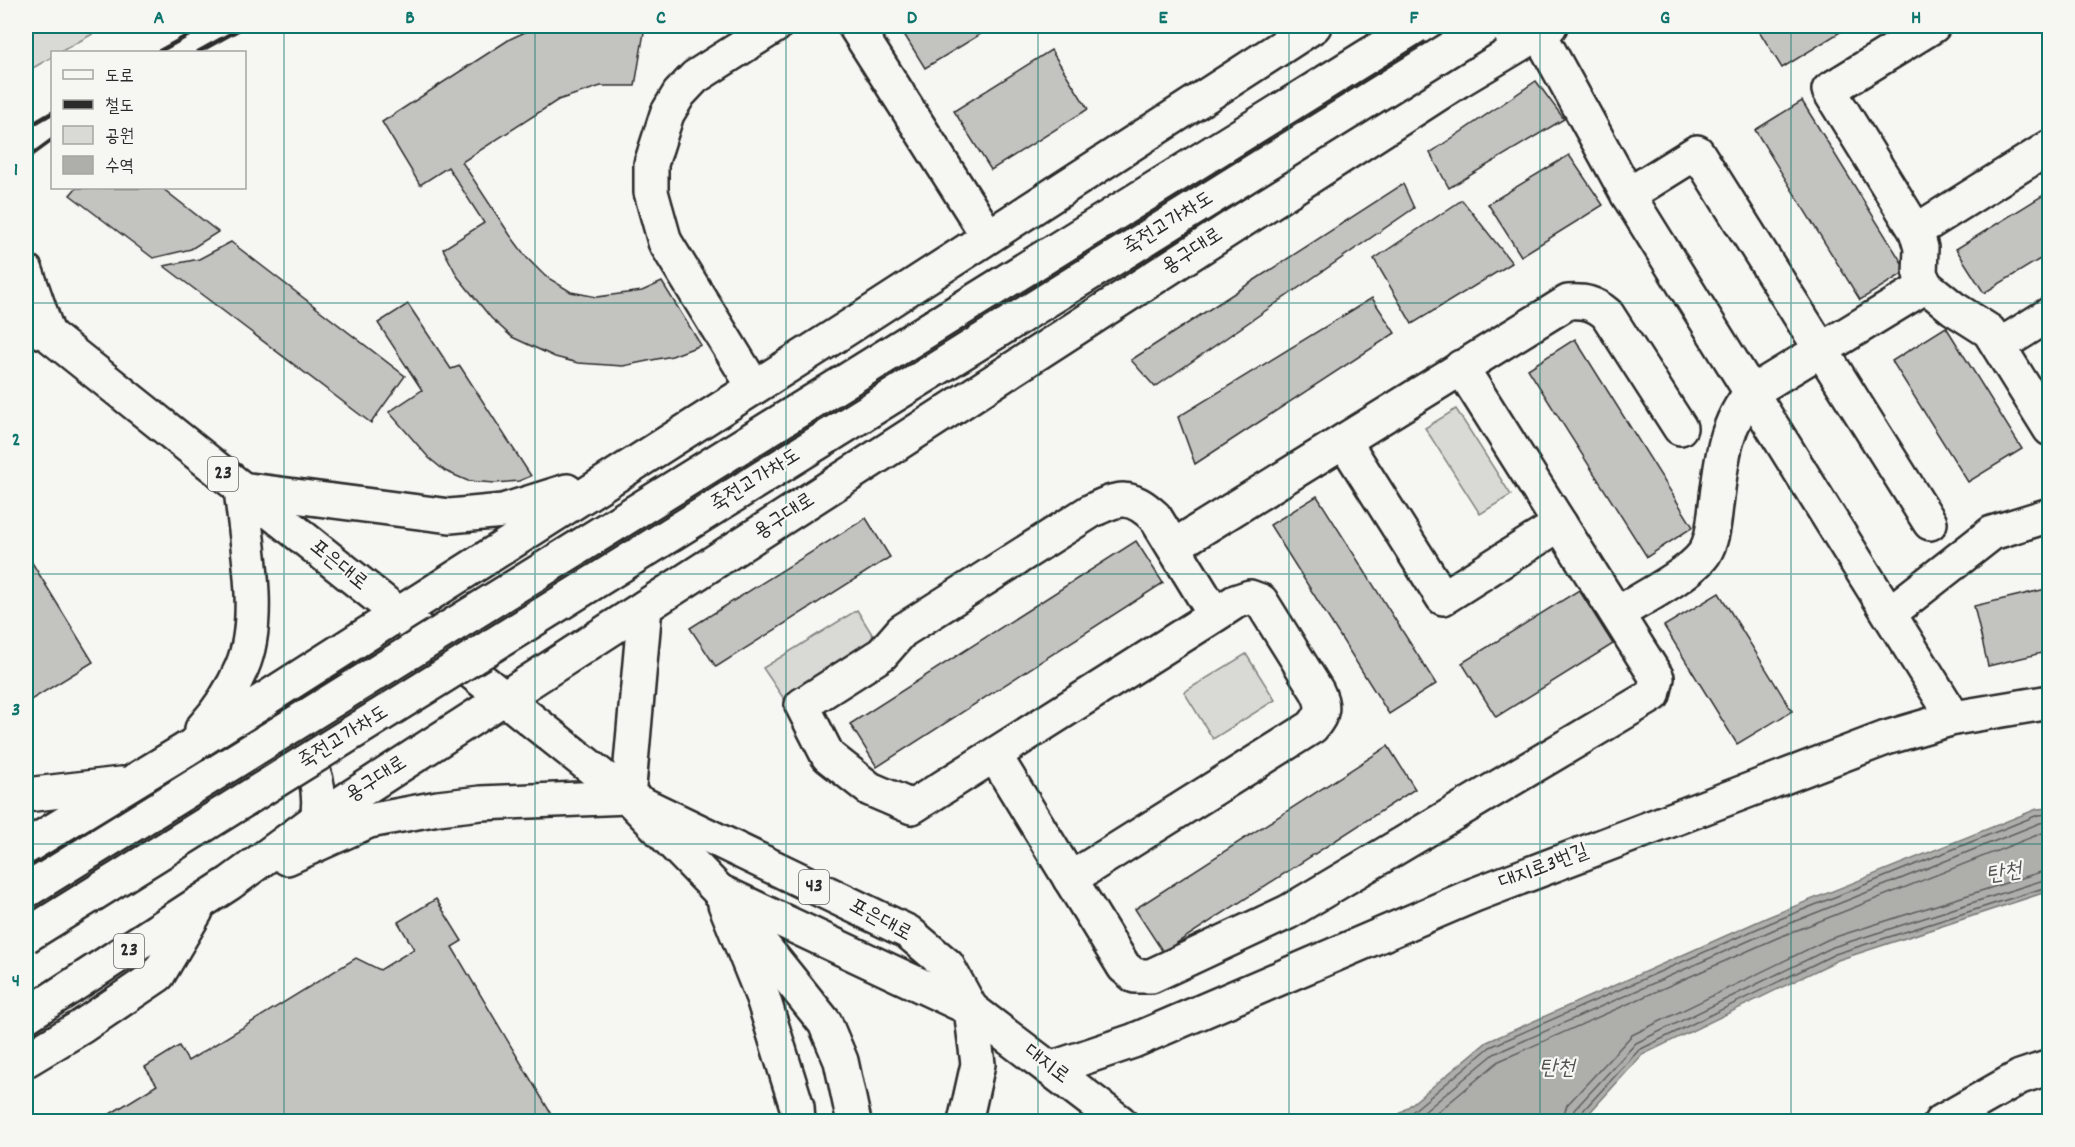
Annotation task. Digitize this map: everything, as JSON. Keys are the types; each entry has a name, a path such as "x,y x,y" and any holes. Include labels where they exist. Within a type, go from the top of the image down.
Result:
{"main road":[{"path":"754,387 665,242 651,192 651,164 667,114 679,94 695,77 775,26"},
{"path":"855,26 988,236"},
{"path":"26,847 185,750 1314,26"},
{"name":"죽전고가차도","path":"26,891 1416,26"},
{"name":"죽전고가차도","path":"26,936 1487,26"},
{"path":"1933,26 1829,90 1916,231 1921,248 1920,273 1926,286 1953,308 1979,322 1989,331 2041,395 2049,429"},
{"path":"1544,29 1628,195 1954,718"},
{"name":"용구대로","path":"26,1016 201,903 317,819 1438,94 1544,29"},
{"path":"1916,231 2049,147"},
{"path":"1628,195 1697,152 1930,523"},
{"name":"포은대로","path":"26,271 33,331 242,489 628,797 719,891 825,1023 841,1061 854,1122"},
{"path":"1617,614 1691,567 1704,553 1712,536 1720,475 1731,425 1740,406 1752,392 1926,286"},
{"path":"1174,546 1568,302 1582,301 1596,304 1607,314 1680,428"},
{"path":"1999,346 2049,314"},
{"path":"995,756 1124,967 1135,976 1150,976 1288,912 1653,695 1657,678 1461,367"},
{"path":"1344,441 1443,598 1560,524"},
{"path":"185,750 226,701 243,665 250,631 251,595 242,489 450,516 503,511 606,480"},
{"path":"1070,879 1312,727 1322,716 1323,703 1317,691 1261,601 1250,597 1235,602 1215,615 995,756 912,807 870,789 828,756 802,705 882,654 902,631 1091,511 1111,502 1126,499 1141,505 1155,517 1215,615"},
{"path":"1890,613 1992,533 2049,516"},
{"path":"230,883 369,821 481,803 628,797 645,607"},
{"name":"대지로3번길","path":"1050,1068 1133,1041 1474,895 1886,738 1954,718 2049,702"},
{"path":"229,721 258,723 280,731 300,747 316,773 321,798 317,819"},
{"path":"26,795 129,783"},
{"name":"포은대로","path":"628,797 908,932 947,965 971,1009 978,1064 965,1122"},
{"path":"719,891 971,1009"},
{"path":"719,891 763,998 797,1107 798,1122"},
{"path":"26,1060 90,1021 158,975 201,903"},
{"name":"대지로","path":"971,1009 1120,1122"},
{"path":"1941,1122 2020,1077 2049,1067"}],"green space":[{"path":"26,26 107,26 62,51 51,51 51,58 26,72"},
{"path":"1456,409 1511,495 1480,514 1425,428"},
{"path":"857,610 880,647 788,705 763,668"},
{"path":"1246,654 1275,700 1213,739 1184,692"}],"water":[{"name":"탄천","path":"2049,808 2049,891 1838,960 1642,1055 1582,1121 1391,1121 1487,1042 1768,917 2037,809"}],"building":[{"path":"538,26 645,26 635,86 601,86 558,100 462,162 510,235 527,258 545,276 571,292 597,297 642,291 662,282 701,345 672,356 623,366 578,363 555,357 512,337 491,318 458,277 443,249 484,223 448,167 420,185 382,122 510,39"},
{"path":"899,26 994,26 925,68"},
{"path":"1756,26 1850,26 1782,68"},
{"path":"1051,50 1088,109 991,170 954,111"},
{"path":"1536,81 1564,119 1449,188 1430,153"},
{"path":"1802,101 1907,271 1860,300 1755,130"},
{"path":"1569,155 1603,205 1521,256 1488,204"},
{"path":"1403,184 1414,208 1155,387 1131,360"},
{"path":"75,189 163,189 218,232 191,249 153,258 70,195"},
{"path":"2050,191 2050,253 1984,293 1956,249"},
{"path":"1462,200 1512,263 1412,324 1374,259"},
{"path":"231,242 405,376 371,423 164,266 199,259"},
{"path":"1372,298 1395,333 1195,464 1178,417"},
{"path":"408,304 451,369 460,366 531,476 519,481 495,483 468,481 445,471 429,458 389,412 422,390 378,323"},
{"path":"1946,327 2022,449 1968,482 1892,361"},
{"path":"1575,339 1693,527 1647,557 1528,369"},
{"path":"1317,496 1436,684 1389,714 1270,525"},
{"path":"866,518 890,557 716,667 690,628"},
{"path":"1136,541 1163,583 877,767 850,724"},
{"path":"31,561 93,662 26,703 26,565"},
{"path":"2050,588 2050,651 1988,666 1974,606"},
{"path":"1579,590 1613,644 1496,717 1462,663"},
{"path":"1719,593 1792,711 1737,744 1664,626"},
{"path":"1388,746 1415,789 1163,952 1135,909"},
{"path":"436,899 462,941 452,947 556,1122 97,1122 157,1085 145,1067 179,1046 188,1061 356,958 380,970 414,949 398,922"}],"railway":[{"path":"160,51 205,26"},
{"path":"200,51 245,26"},
{"path":"26,128 51,114"},
{"path":"26,159 51,141"}]}
